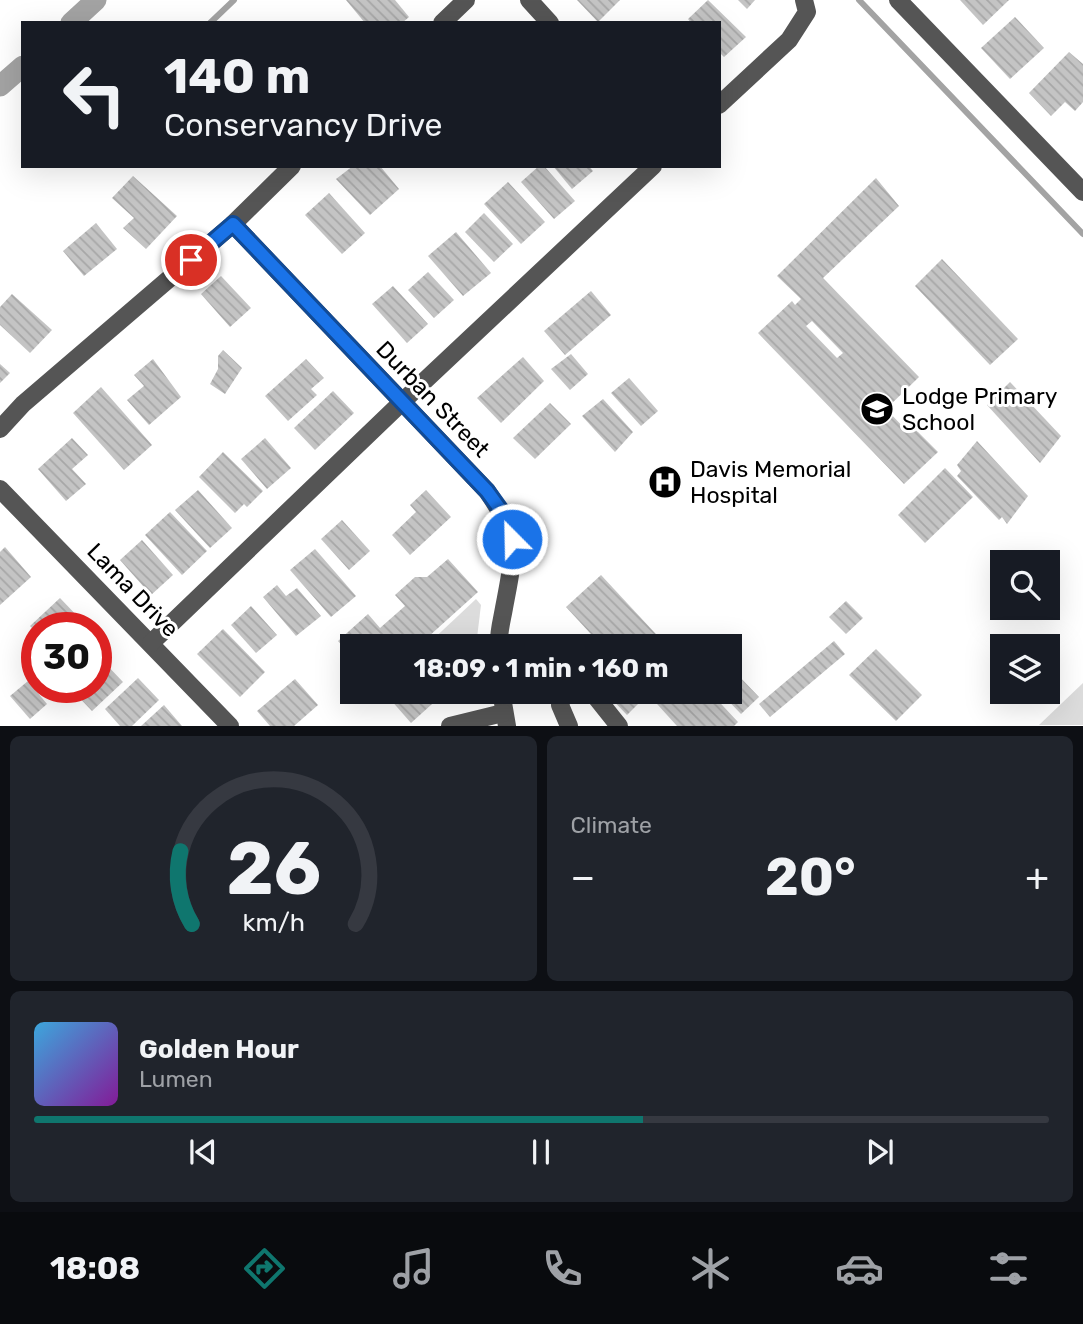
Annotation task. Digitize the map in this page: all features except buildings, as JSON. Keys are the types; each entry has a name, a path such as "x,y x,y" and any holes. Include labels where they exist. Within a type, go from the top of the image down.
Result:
{"street":[{"path":"444,21 466,0"},
{"path":"528,0 548,21"},
{"path":"721,103 789,40 807,12 804,0"},
{"path":"898,0 1083,192"},
{"path":"0,429 23,404 233,224 290,168"},
{"path":"151,643 651,168"},
{"name":"Durban Street","path":"233,224 487,491 505,516 512,539 513,560 501,634"},
{"name":"Lama Drive","path":"0,489 230,726"},
{"path":"560,704 569,726"},
{"path":"601,704 619,726"},
{"path":"450,726 505,720"}],"shaded area":[{"path":"476,599 481,605 477,634 439,634"},
{"path":"1083,683 1083,725 1039,725"}],"waterway":[{"path":"73,21 96,0"},
{"path":"212,21 234,0"},
{"path":"859,0 1083,234"},
{"path":"0,86 21,68"}],"place":[{"name":"Lodge Primary School","path":"877,409"},
{"name":"Davis Memorial Hospital","path":"665,482"}],"route":[{"path":"191,260 233,224 487,491 505,516 512,539"}]}
